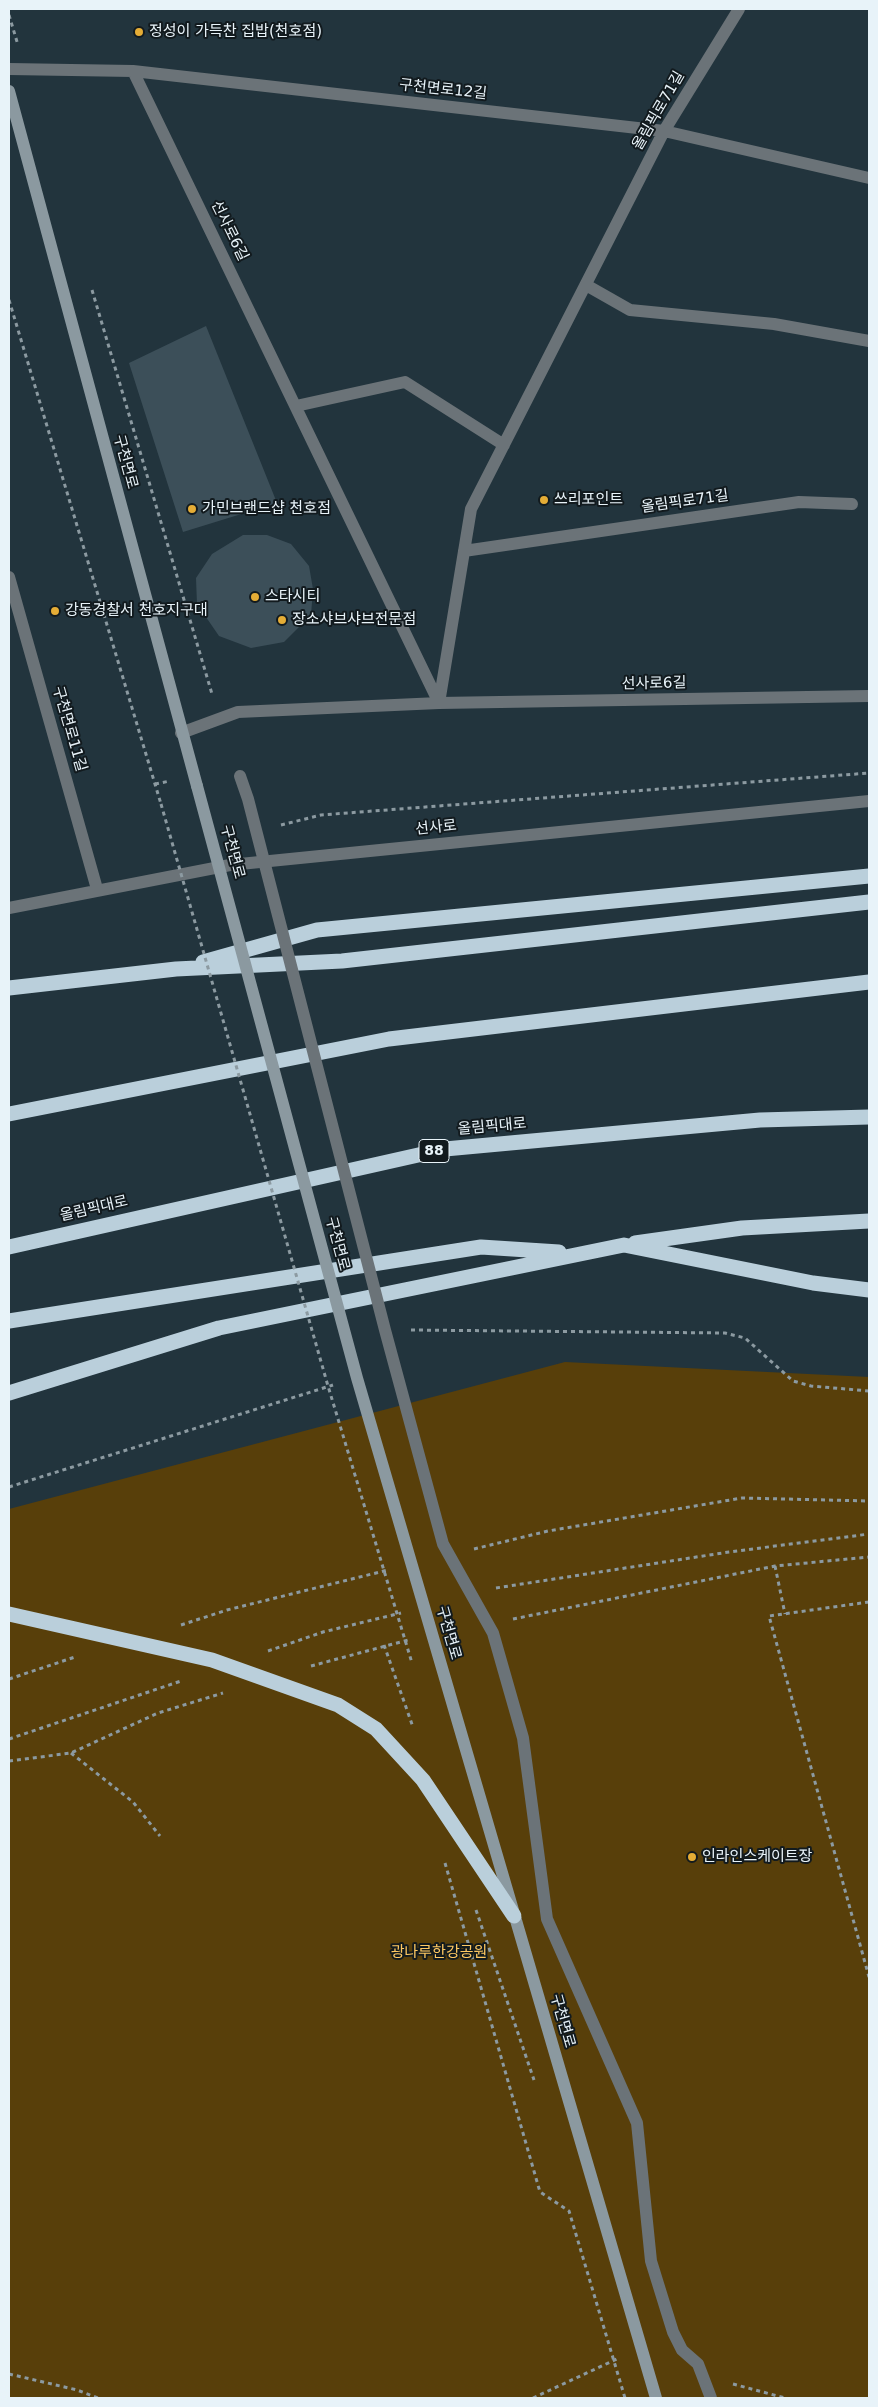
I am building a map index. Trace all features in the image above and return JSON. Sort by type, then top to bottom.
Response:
[{"type":"highway","points":[[176,969],[318,930],[869,876]]},
{"type":"highway","points":[[9,988],[176,969],[342,961],[869,902]]},
{"type":"highway","points":[[9,1114],[389,1039],[869,982]]},
{"type":"highway","name":"올림픽대로","points":[[9,1247],[445,1149],[760,1120],[869,1117]]},
{"type":"highway","points":[[9,1393],[219,1328],[579,1253],[742,1228],[869,1221]]},
{"type":"highway","points":[[624,1245],[813,1283],[869,1290]]},
{"type":"highway","points":[[9,1321],[481,1247],[579,1253]]},
{"type":"highway","points":[[9,1614],[212,1660],[338,1705],[376,1729],[423,1780],[514,1916]]},
{"type":"main road","name":"구천면로","points":[[9,91],[181,733],[357,1378],[656,2398]]},
{"type":"street","name":"올림픽로71길","points":[[439,703],[471,509],[664,131],[739,9]]},
{"type":"street","name":"구천면로12길","points":[[9,69],[133,71],[664,131],[869,178]]},
{"type":"street","name":"선사로6길","points":[[133,71],[439,703]]},
{"type":"street","points":[[586,285],[630,310],[774,324],[869,341]]},
{"type":"street","points":[[296,406],[405,382],[504,445]]},
{"type":"street","name":"올림픽로71길","points":[[464,551],[798,502],[852,504]]},
{"type":"street","name":"구천면로11길","points":[[9,577],[97,889]]},
{"type":"street","name":"선사로6길","points":[[181,733],[238,712],[439,703],[869,696]]},
{"type":"street","points":[[240,776],[248,799],[443,1544],[493,1633],[523,1738],[547,1919],[637,2123],[651,2261],[673,2332],[682,2350],[698,2364],[710,2398]]},
{"type":"street","name":"선사로","points":[[9,908],[97,889],[230,865],[869,801]]},
{"type":"path","points":[[9,14],[11,28],[26,70]]},
{"type":"path","points":[[91,289],[219,719]]},
{"type":"path","points":[[9,300],[161,804],[328,1386],[414,1670]]},
{"type":"path","points":[[273,826],[321,816],[869,773]]},
{"type":"path","points":[[168,850],[177,848]]},
{"type":"path","points":[[386,1330],[726,1333],[745,1338],[793,1381],[811,1386],[869,1391]]},
{"type":"path","points":[[9,1487],[357,1378]]},
{"type":"path","points":[[775,1566],[785,1614]]},
{"type":"path","points":[[869,1602],[769,1616],[869,1977]]},
{"type":"path","points":[[384,1645],[413,1728]]},
{"type":"path","points":[[71,1753],[132,1802],[160,1836]]},
{"type":"path","points":[[444,1861],[540,2192],[569,2211],[625,2398]]},
{"type":"path","points":[[474,1904],[535,2082]]},
{"type":"path","points":[[9,2374],[77,2390],[98,2398]]},
{"type":"green space","name":"광나루한강공원","points":[[565,1362],[869,1377],[869,2398],[9,2398],[9,1509]]},
{"type":"building","points":[[206,326],[277,503],[183,532],[129,363]]},
{"type":"building","name":"스타시티","points":[[243,535],[267,535],[291,544],[309,566],[313,589],[311,615],[284,642],[251,648],[219,636],[197,604],[196,578],[212,554]]},
{"type":"place","name":"정성이 가득찬 집밥(천호점)","points":[[139,32]]},
{"type":"place","name":"쓰리포인트","points":[[544,500]]},
{"type":"place","name":"가민브랜드샵 천호점","points":[[192,509]]},
{"type":"place","name":"스타시티","points":[[255,597]]},
{"type":"place","name":"강동경찰서 천호지구대","points":[[55,611]]},
{"type":"place","name":"장소샤브샤브전문점","points":[[282,620]]},
{"type":"place","name":"인라인스케이트장","points":[[692,1857]]}]
